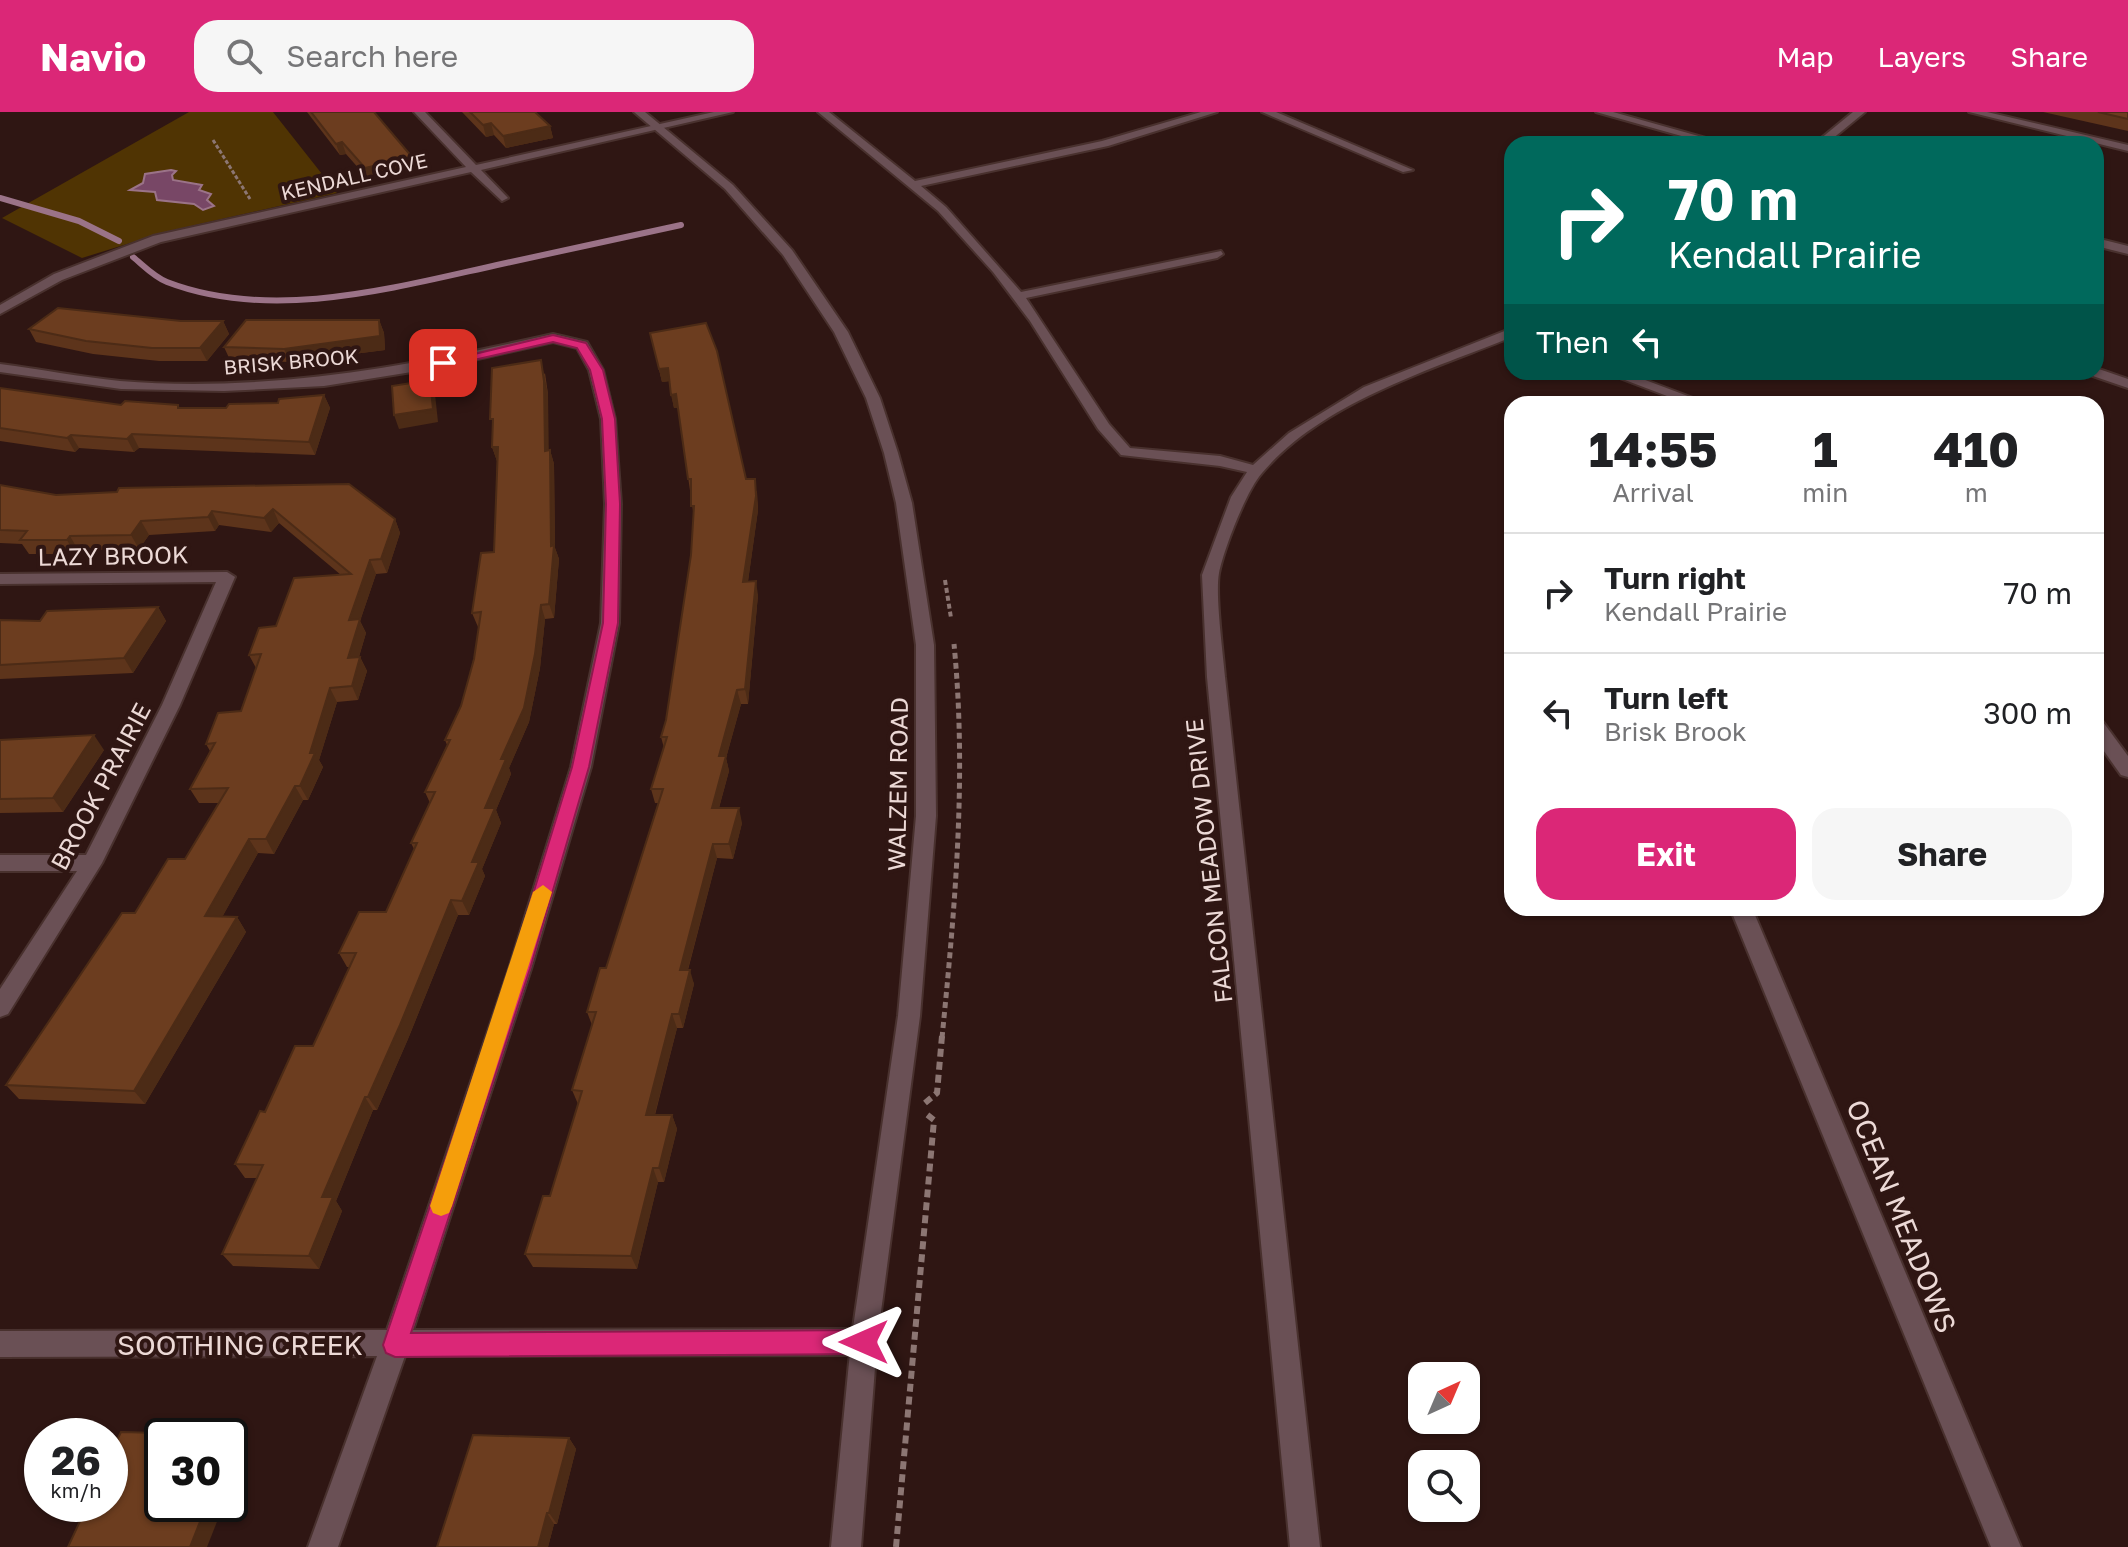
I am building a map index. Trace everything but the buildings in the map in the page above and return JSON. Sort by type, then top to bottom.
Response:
[{"type":"street","points":[[419,112],[502,198]]},
{"type":"street","name":"WALZEM ROAD","points":[[639,112],[729,187],[778,242],[841,332],[873,398],[904,503],[925,645],[926,816],[909,1016],[864,1342],[846,1547]]},
{"type":"street","name":"KENDALL COVE","points":[[0,310],[58,277],[157,239],[728,112]]},
{"type":"street","points":[[823,112],[942,209],[1018,296],[1078,382],[1103,426],[1126,452],[1220,461],[1256,470]]},
{"type":"street","points":[[912,185],[1104,144],[1212,112]]},
{"type":"street","points":[[1267,112],[1407,170]]},
{"type":"street","points":[[1601,112],[1692,136]]},
{"type":"street","points":[[1829,136],[1860,112]]},
{"type":"street","points":[[1974,112],[2077,136]]},
{"type":"street","points":[[2104,142],[2128,148]]},
{"type":"street","points":[[2104,244],[2128,250]]},
{"type":"street","points":[[1018,296],[1217,254]]},
{"type":"street","name":"FALCON MEADOW DRIVE","points":[[1305,1547],[1216,677],[1210,575],[1239,497],[1256,470],[1294,436],[1369,390],[1504,337]]},
{"type":"street","name":"BRISK BROOK","points":[[0,368],[121,385],[224,387],[339,379],[443,363],[553,338],[582,345],[596,370],[608,419],[613,504],[610,623],[581,767],[520,969],[395,1345]]},
{"type":"street","points":[[2104,375],[2128,384]]},
{"type":"street","points":[[1634,380],[1679,396]]},
{"type":"street","name":"LAZY BROOK","points":[[0,579],[227,577]]},
{"type":"street","name":"BROOK PRAIRIE","points":[[0,1008],[92,863],[171,705],[227,577]]},
{"type":"street","points":[[2104,737],[2128,770]]},
{"type":"street","points":[[0,863],[92,863]]},
{"type":"street","name":"OCEAN MEADOWS","points":[[1744,916],[2006,1547]]},
{"type":"street","name":"SOOTHING CREEK","points":[[0,1344],[864,1342]]},
{"type":"street","points":[[323,1547],[395,1345]]},
{"type":"path","points":[[213,140],[257,210]]},
{"type":"shaded area","points":[[189,112],[273,112],[337,193],[169,231],[82,258],[2,218]]},
{"type":"shaded area","points":[[176,171],[172,175],[173,180],[202,185],[199,190],[211,194],[207,200],[214,206],[203,210],[194,204],[157,200],[155,192],[130,190],[143,183],[145,174]]},
{"type":"waterway","points":[[0,198],[79,221],[119,241]]},
{"type":"waterway","points":[[133,257],[162,280],[207,294],[290,300],[332,297],[416,283],[681,225]]},
{"type":"slow traffic","points":[[441,1206],[543,892]]},
{"type":"route","points":[[443,363],[553,338],[582,345],[596,370],[608,419],[613,504],[610,623],[581,767],[520,969],[395,1345],[864,1342]]}]
